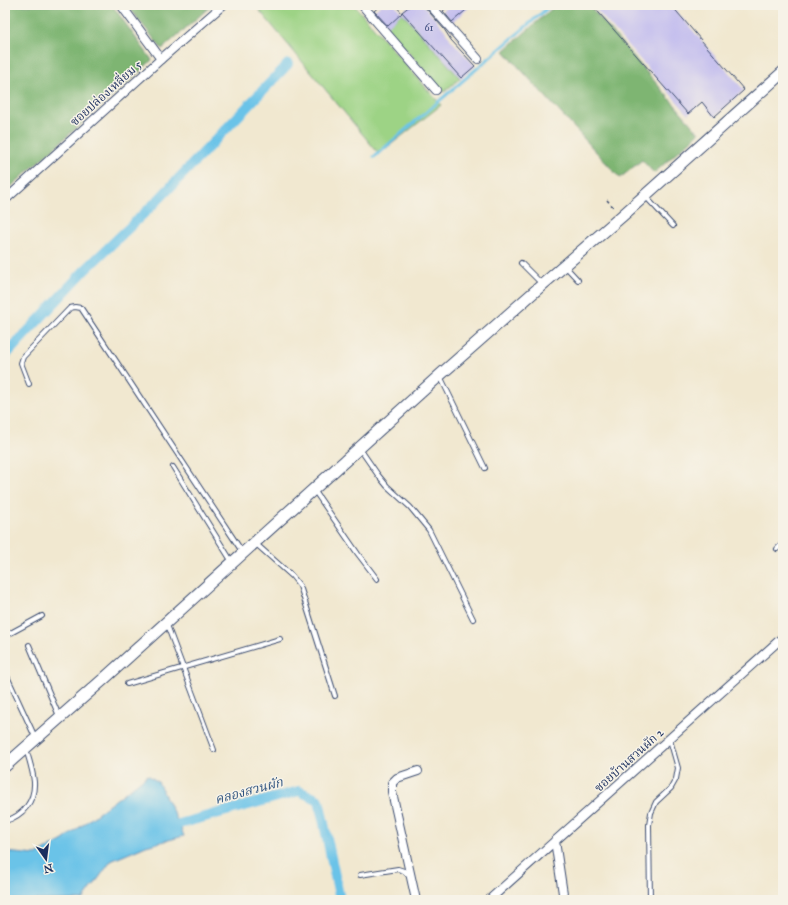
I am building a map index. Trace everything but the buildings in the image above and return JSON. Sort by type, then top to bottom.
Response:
[{"type":"street","points":[[121,5],[160,59]]},
{"type":"street","name":"ซอยปล่องเหลี่ยม 5","points":[[5,200],[160,59],[223,5]]},
{"type":"street","points":[[362,5],[436,90]]},
{"type":"street","points":[[430,5],[478,59]]},
{"type":"street","points":[[5,766],[36,737],[106,677],[440,375],[783,72]]},
{"type":"street","name":"ซอยบ้านสวนผัก 2","points":[[490,900],[783,637]]},
{"type":"street","points":[[416,900],[392,792],[392,783],[396,778],[418,771]]},
{"type":"street","points":[[555,841],[564,900]]},
{"type":"lane","points":[[644,196],[674,226]]},
{"type":"lane","points":[[521,263],[542,285]]},
{"type":"lane","points":[[565,265],[578,280]]},
{"type":"lane","points":[[29,384],[21,363],[23,357],[70,308],[81,308],[243,553]]},
{"type":"lane","points":[[440,375],[485,468]]},
{"type":"lane","points":[[359,448],[387,486],[410,507],[429,530],[473,619]]},
{"type":"lane","points":[[173,467],[232,562]]},
{"type":"lane","points":[[314,490],[377,579]]},
{"type":"lane","points":[[254,543],[292,576],[300,586],[335,696]]},
{"type":"lane","points":[[777,549],[783,543]]},
{"type":"lane","points":[[5,636],[42,616]]},
{"type":"lane","points":[[166,622],[214,750]]},
{"type":"lane","points":[[127,684],[280,639]]},
{"type":"lane","points":[[29,645],[60,717]]},
{"type":"lane","points":[[5,672],[36,737]]},
{"type":"lane","points":[[650,900],[649,826],[651,813],[656,802],[670,788],[676,779],[678,768],[670,740]]},
{"type":"lane","points":[[5,821],[20,814],[32,801],[34,782],[26,746]]},
{"type":"lane","points":[[360,875],[398,869],[404,871],[412,879]]},
{"type":"green space","points":[[5,5],[112,5],[152,60],[5,192]]},
{"type":"green space","points":[[127,5],[212,5],[162,49]]},
{"type":"green space","points":[[255,5],[354,5],[441,105],[379,154]]},
{"type":"green space","points":[[556,5],[589,5],[699,133],[654,173],[642,160],[620,178],[504,51]]},
{"type":"green space","points":[[402,13],[460,78],[444,92],[386,27]]},
{"type":"water","points":[[148,775],[158,782],[184,836],[146,846],[111,861],[83,900],[5,900],[5,852],[36,855],[63,840]]},
{"type":"waterway","points":[[374,157],[551,5]]},
{"type":"waterway","points":[[5,356],[84,271],[160,198],[288,64]]},
{"type":"waterway","name":"คลองสวนผัก","points":[[179,824],[299,791],[319,800],[340,900]]}]
